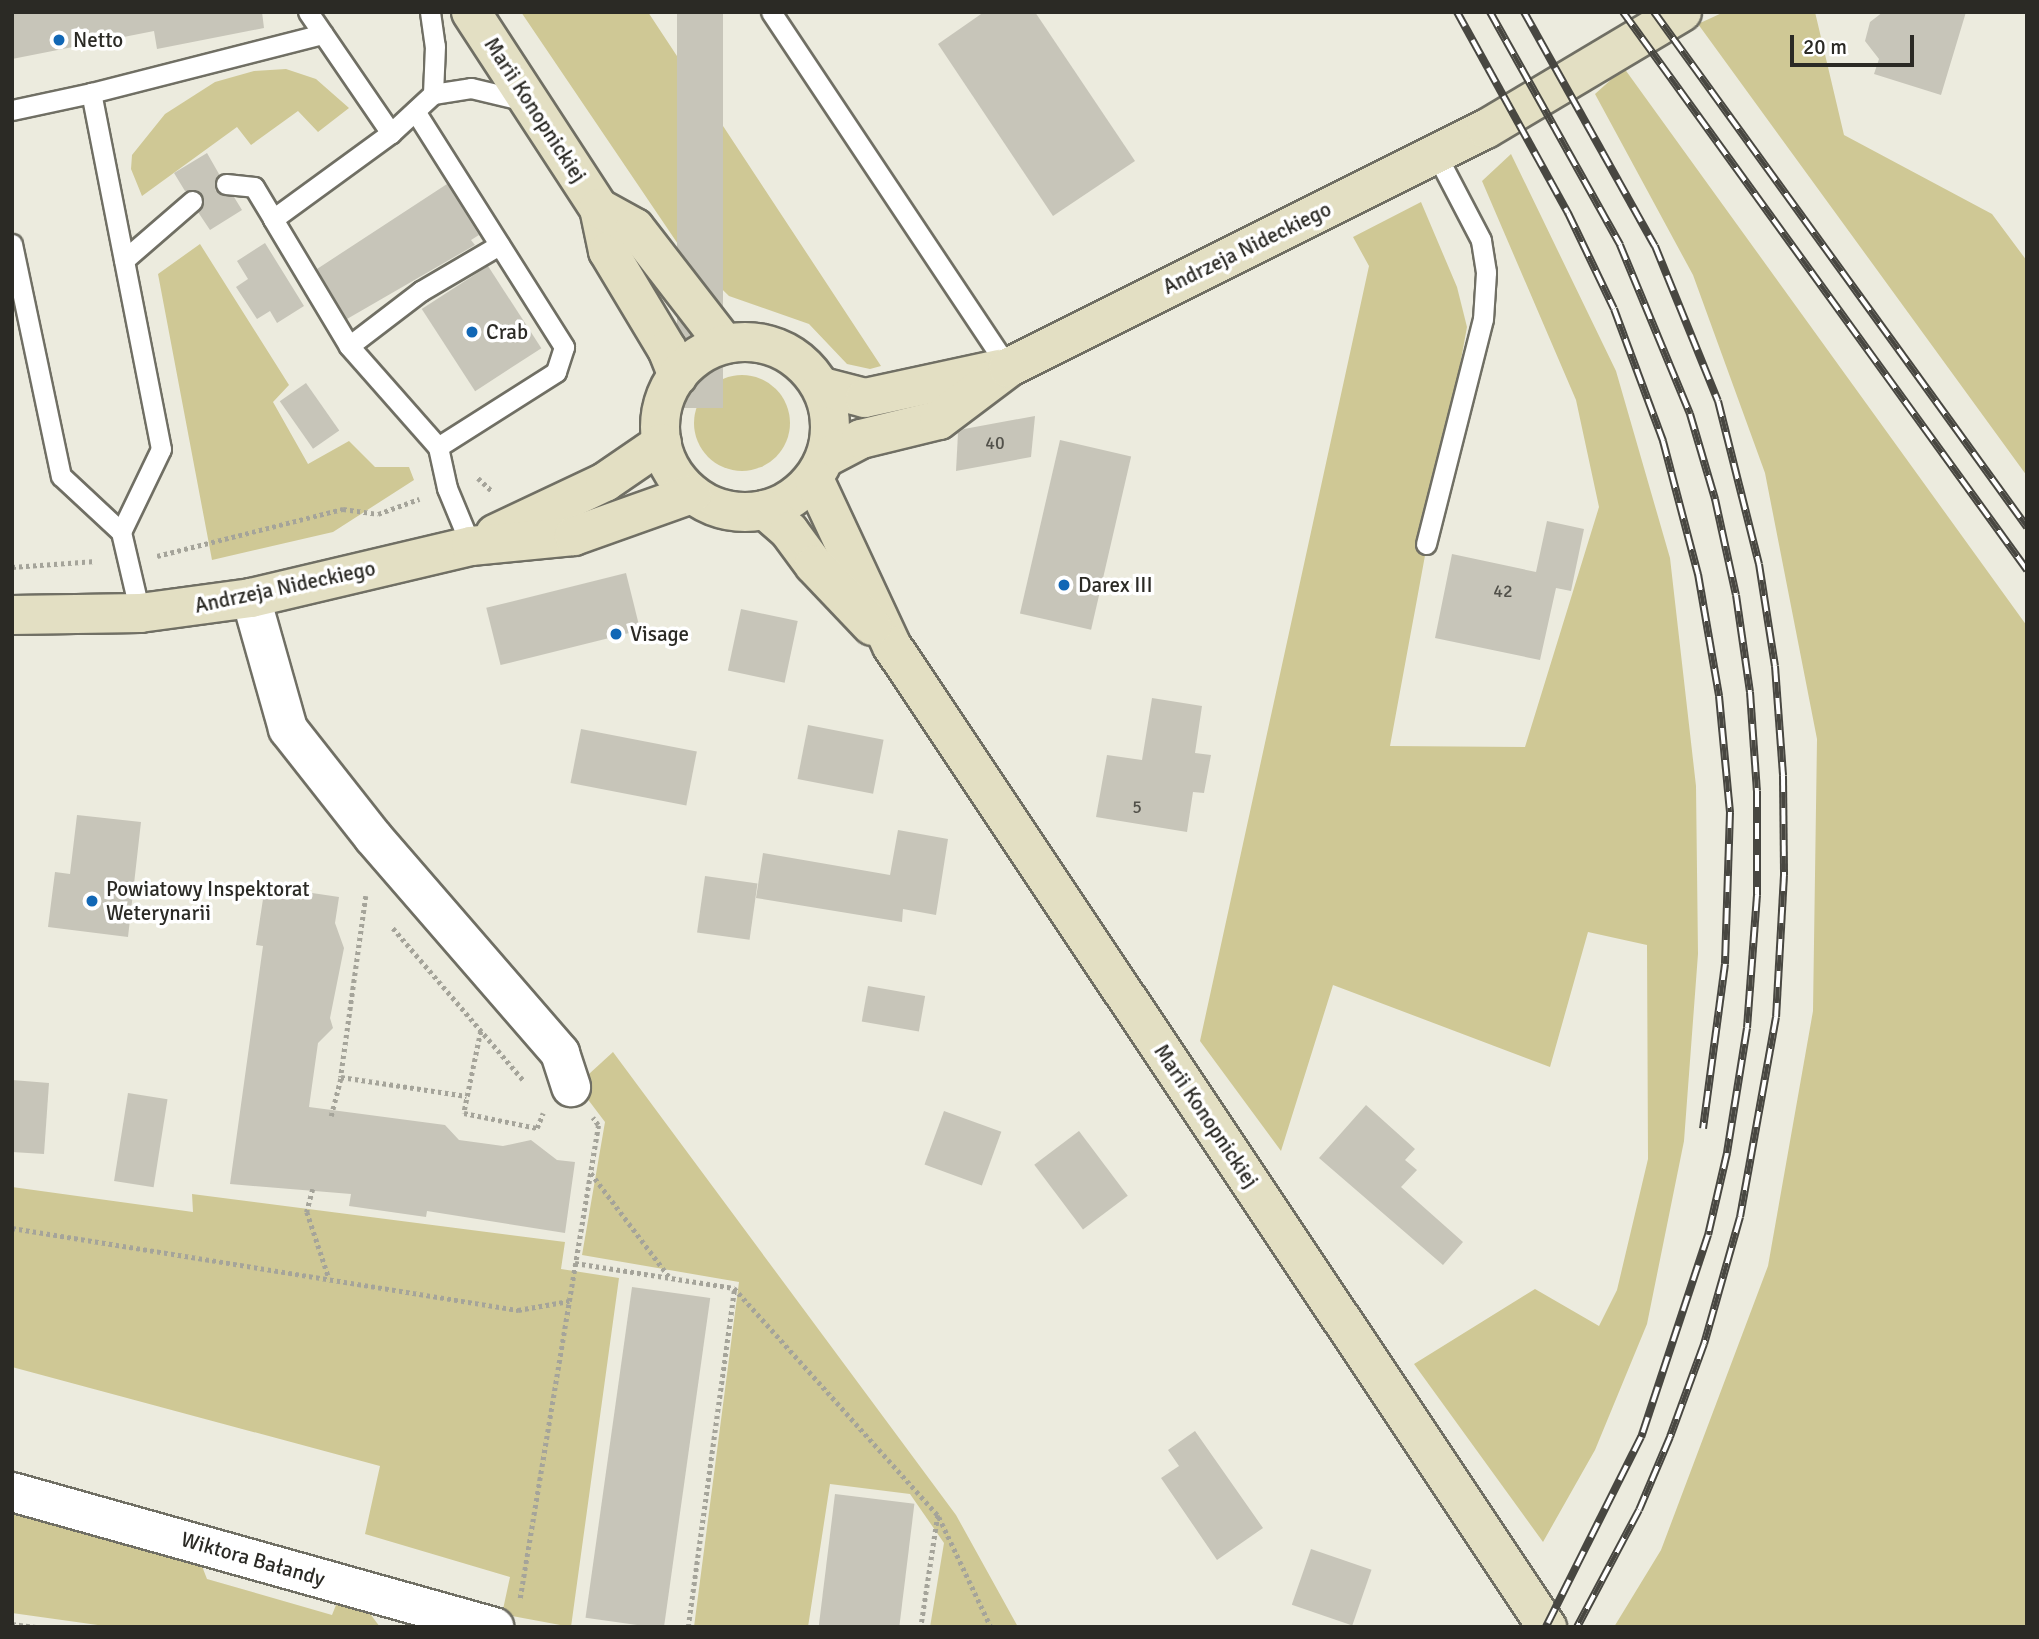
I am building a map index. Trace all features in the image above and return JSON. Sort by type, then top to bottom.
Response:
[{"type":"street","name":"Marii Konopnickiej","points":[[471,12],[599,208],[608,251],[667,349],[678,376]]},
{"type":"street","name":"Andrzeja Nideckiego","points":[[819,468],[861,439],[939,420],[1008,368],[1486,129],[1682,12]]},
{"type":"street","name":"Marii Konopnickiej","points":[[599,208],[635,228],[724,343]]},
{"type":"street","points":[[724,343],[766,344],[791,354],[822,387],[830,415],[819,468],[785,502],[765,510],[738,512],[692,494],[677,480],[662,443],[666,399],[678,376],[690,360],[724,343]]},
{"type":"street","name":"Andrzeja Nideckiego","points":[[822,387],[865,398],[1008,368]]},
{"type":"street","name":"Andrzeja Nideckiego","points":[[471,546],[605,482],[662,443]]},
{"type":"street","name":"Marii Konopnickiej","points":[[819,468],[892,646]]},
{"type":"street","name":"Andrzeja Nideckiego","points":[[12,615],[140,613],[251,598],[471,546],[573,536],[692,494]]},
{"type":"street","name":"Marii Konopnickiej","points":[[765,510],[789,531],[814,565],[892,646],[1547,1627]]},
{"type":"street","points":[[251,598],[288,729],[373,838],[560,1053],[558,1096]]},
{"type":"street","name":"Wiktora Bałandy","points":[[12,1492],[506,1615]]},
{"type":"lane","points":[[308,12],[391,133]]},
{"type":"lane","points":[[430,12],[435,46],[433,94]]},
{"type":"lane","points":[[771,12],[1008,368]]},
{"type":"lane","points":[[12,110],[91,93],[323,34]]},
{"type":"lane","points":[[273,219],[391,133],[433,94],[471,88],[503,93],[532,105]]},
{"type":"lane","points":[[91,93],[161,449],[121,533]]},
{"type":"lane","points":[[415,111],[564,347],[556,372],[438,447]]},
{"type":"lane","points":[[1426,544],[1483,319],[1486,272],[1481,240],[1436,154]]},
{"type":"lane","points":[[226,184],[254,187],[349,346],[438,447],[447,488],[471,546]]},
{"type":"lane","points":[[124,260],[192,201]]},
{"type":"lane","points":[[12,244],[61,476],[121,533],[140,613]]},
{"type":"lane","points":[[349,346],[421,291],[499,245]]},
{"type":"path","points":[[12,567],[163,556],[343,509],[377,514],[476,475],[492,492],[504,492]]},
{"type":"path","points":[[331,1116],[341,1077],[373,838]]},
{"type":"path","points":[[366,896],[375,906]]},
{"type":"path","points":[[384,917],[481,1030],[558,1096],[598,1125],[569,1301],[506,1615]]},
{"type":"path","points":[[481,1030],[464,1113],[537,1128],[558,1096]]},
{"type":"path","points":[[341,1077],[467,1096]]},
{"type":"path","points":[[591,1172],[670,1278]]},
{"type":"path","points":[[313,1189],[307,1212],[330,1279]]},
{"type":"path","points":[[12,1228],[518,1310],[569,1301]]},
{"type":"path","points":[[575,1263],[734,1288],[938,1515],[991,1627]]},
{"type":"path","points":[[688,1627],[734,1288]]},
{"type":"path","points":[[921,1627],[938,1515]]},
{"type":"path","points":[[12,1624],[36,1627]]},
{"type":"shaded area","points":[[521,12],[648,12],[881,366],[870,369],[847,364],[809,324],[729,296],[682,250]]},
{"type":"shaded area","points":[[1724,12],[1815,12],[1844,135],[1992,214],[2027,261],[2027,476],[1698,24]]},
{"type":"shaded area","points":[[1624,68],[2027,626],[2027,1627],[1614,1627],[1661,1550],[1768,1266],[1813,1011],[1817,739],[1765,473],[1693,275],[1595,94]]},
{"type":"shaded area","points":[[286,69],[316,79],[349,108],[318,132],[298,111],[251,145],[237,127],[142,196],[131,169],[132,155],[165,114],[215,82],[254,71]]},
{"type":"shaded area","points":[[1511,154],[1616,371],[1670,558],[1696,786],[1698,954],[1684,1141],[1647,1324],[1595,1450],[1543,1542],[1414,1364],[1535,1289],[1599,1326],[1617,1290],[1648,1159],[1647,945],[1588,932],[1550,1067],[1333,985],[1281,1151],[1200,1041],[1369,266],[1353,237],[1421,202],[1457,287],[1467,327],[1390,746],[1525,747],[1599,507],[1576,400],[1482,181]]},
{"type":"shaded area","points":[[200,244],[289,385],[273,402],[308,464],[349,441],[375,467],[409,467],[414,480],[333,532],[212,560],[158,274]]},
{"type":"shaded area","points":[[742,375],[760,378],[776,389],[787,405],[790,423],[787,441],[776,457],[760,468],[742,471],[724,468],[708,457],[697,441],[694,423],[697,405],[708,389],[724,378]]},
{"type":"shaded area","points":[[613,1052],[956,1515],[1018,1627],[930,1627],[944,1543],[910,1494],[830,1484],[808,1627],[694,1627],[739,1282],[582,1255],[605,1122],[577,1085]]},
{"type":"shaded area","points":[[12,1187],[193,1212],[192,1194],[565,1242],[561,1269],[619,1278],[571,1627],[502,1614],[510,1577],[365,1534],[380,1466],[12,1367]]},
{"type":"shaded area","points":[[12,1506],[200,1561],[207,1579],[332,1615],[338,1600],[368,1611],[380,1627],[112,1627],[12,1613]]},
{"type":"building","name":"Netto","points":[[12,12],[262,12],[264,28],[157,49],[154,31],[12,59]]},
{"type":"building","points":[[677,12],[723,12],[723,408],[677,408]]},
{"type":"building","points":[[984,12],[1035,12],[1135,161],[1053,216],[938,44]]},
{"type":"building","points":[[1883,12],[1966,12],[1941,95],[1874,74],[1879,59],[1865,41],[1870,22]]},
{"type":"building","points":[[207,153],[219,174],[215,190],[234,197],[242,210],[210,230],[198,212],[204,204],[202,194],[185,191],[174,173]]},
{"type":"building","points":[[447,184],[479,235],[471,240],[475,245],[347,319],[317,269]]},
{"type":"building","points":[[265,243],[304,306],[277,323],[270,311],[257,319],[236,287],[248,279],[237,261]]},
{"type":"building","points":[[488,266],[541,348],[475,391],[422,309]]},
{"type":"building","points":[[306,383],[339,431],[313,449],[280,401]]},
{"type":"building","points":[[1035,416],[1031,457],[956,471],[958,433],[964,429]]},
{"type":"building","points":[[1060,440],[1131,456],[1091,630],[1020,613]]},
{"type":"building","points":[[1547,521],[1584,529],[1571,591],[1556,588],[1540,660],[1435,638],[1452,554],[1536,572]]},
{"type":"building","points":[[626,573],[640,630],[501,665],[486,608]]},
{"type":"building","points":[[741,609],[798,621],[785,683],[728,671]]},
{"type":"building","points":[[1152,698],[1202,706],[1195,753],[1211,755],[1204,793],[1193,792],[1187,832],[1096,817],[1107,755],[1142,760]]},
{"type":"building","points":[[808,725],[884,740],[873,794],[798,779]]},
{"type":"building","points":[[581,729],[697,752],[686,806],[571,783]]},
{"type":"building","name":"Powiatowy Inspektorat Weterynarii","points":[[77,815],[141,822],[128,937],[48,927],[55,872],[70,874]]},
{"type":"building","points":[[898,830],[948,839],[936,915],[903,909],[902,922],[756,898],[763,853],[890,875]]},
{"type":"building","points":[[705,876],[757,883],[750,940],[697,932]]},
{"type":"building","points":[[265,886],[339,897],[335,923],[344,948],[330,1018],[333,1028],[318,1043],[309,1107],[445,1125],[459,1140],[503,1146],[531,1140],[557,1160],[575,1162],[565,1233],[427,1211],[426,1217],[349,1206],[351,1194],[230,1184],[263,946],[256,945]]},
{"type":"building","points":[[868,986],[925,996],[919,1032],[862,1021]]},
{"type":"building","points":[[12,1080],[49,1083],[44,1154],[12,1152]]},
{"type":"building","points":[[128,1093],[168,1099],[154,1187],[114,1181]]},
{"type":"building","points":[[1366,1105],[1415,1149],[1405,1160],[1417,1170],[1401,1187],[1463,1242],[1443,1265],[1319,1158]]},
{"type":"building","points":[[944,1111],[1001,1132],[982,1185],[925,1165]]},
{"type":"building","points":[[1079,1131],[1128,1196],[1083,1229],[1034,1165]]},
{"type":"building","points":[[632,1287],[710,1298],[664,1627],[586,1618]]},
{"type":"building","points":[[1195,1431],[1263,1528],[1217,1560],[1161,1478],[1179,1466],[1168,1450]]},
{"type":"building","points":[[835,1494],[914,1504],[899,1627],[819,1627]]},
{"type":"building","points":[[1311,1549],[1372,1570],[1352,1626],[1292,1605]]},
{"type":"railway","points":[[1457,12],[1568,213],[1614,309],[1663,441],[1698,574],[1719,696],[1730,812],[1725,964],[1703,1129]]},
{"type":"railway","points":[[1490,12],[1620,245],[1690,414],[1715,499],[1736,595],[1750,692],[1757,791],[1757,895],[1747,1028],[1727,1153],[1708,1235],[1641,1437],[1546,1627]]},
{"type":"railway","points":[[1524,12],[1655,246],[1718,401],[1759,564],[1775,666],[1783,776],[1784,875],[1776,1017],[1740,1217],[1704,1344],[1670,1437],[1639,1510],[1577,1627]]},
{"type":"railway","points":[[1623,12],[2027,570]]},
{"type":"railway","points":[[1654,12],[2027,527]]},
{"type":"place","name":"Netto","points":[[59,40]]},
{"type":"place","name":"Crab","points":[[472,332]]},
{"type":"place","name":"Darex III","points":[[1064,585]]},
{"type":"place","name":"Visage","points":[[616,634]]},
{"type":"place","name":"Powiatowy Inspektorat Weterynarii","points":[[92,901]]}]
